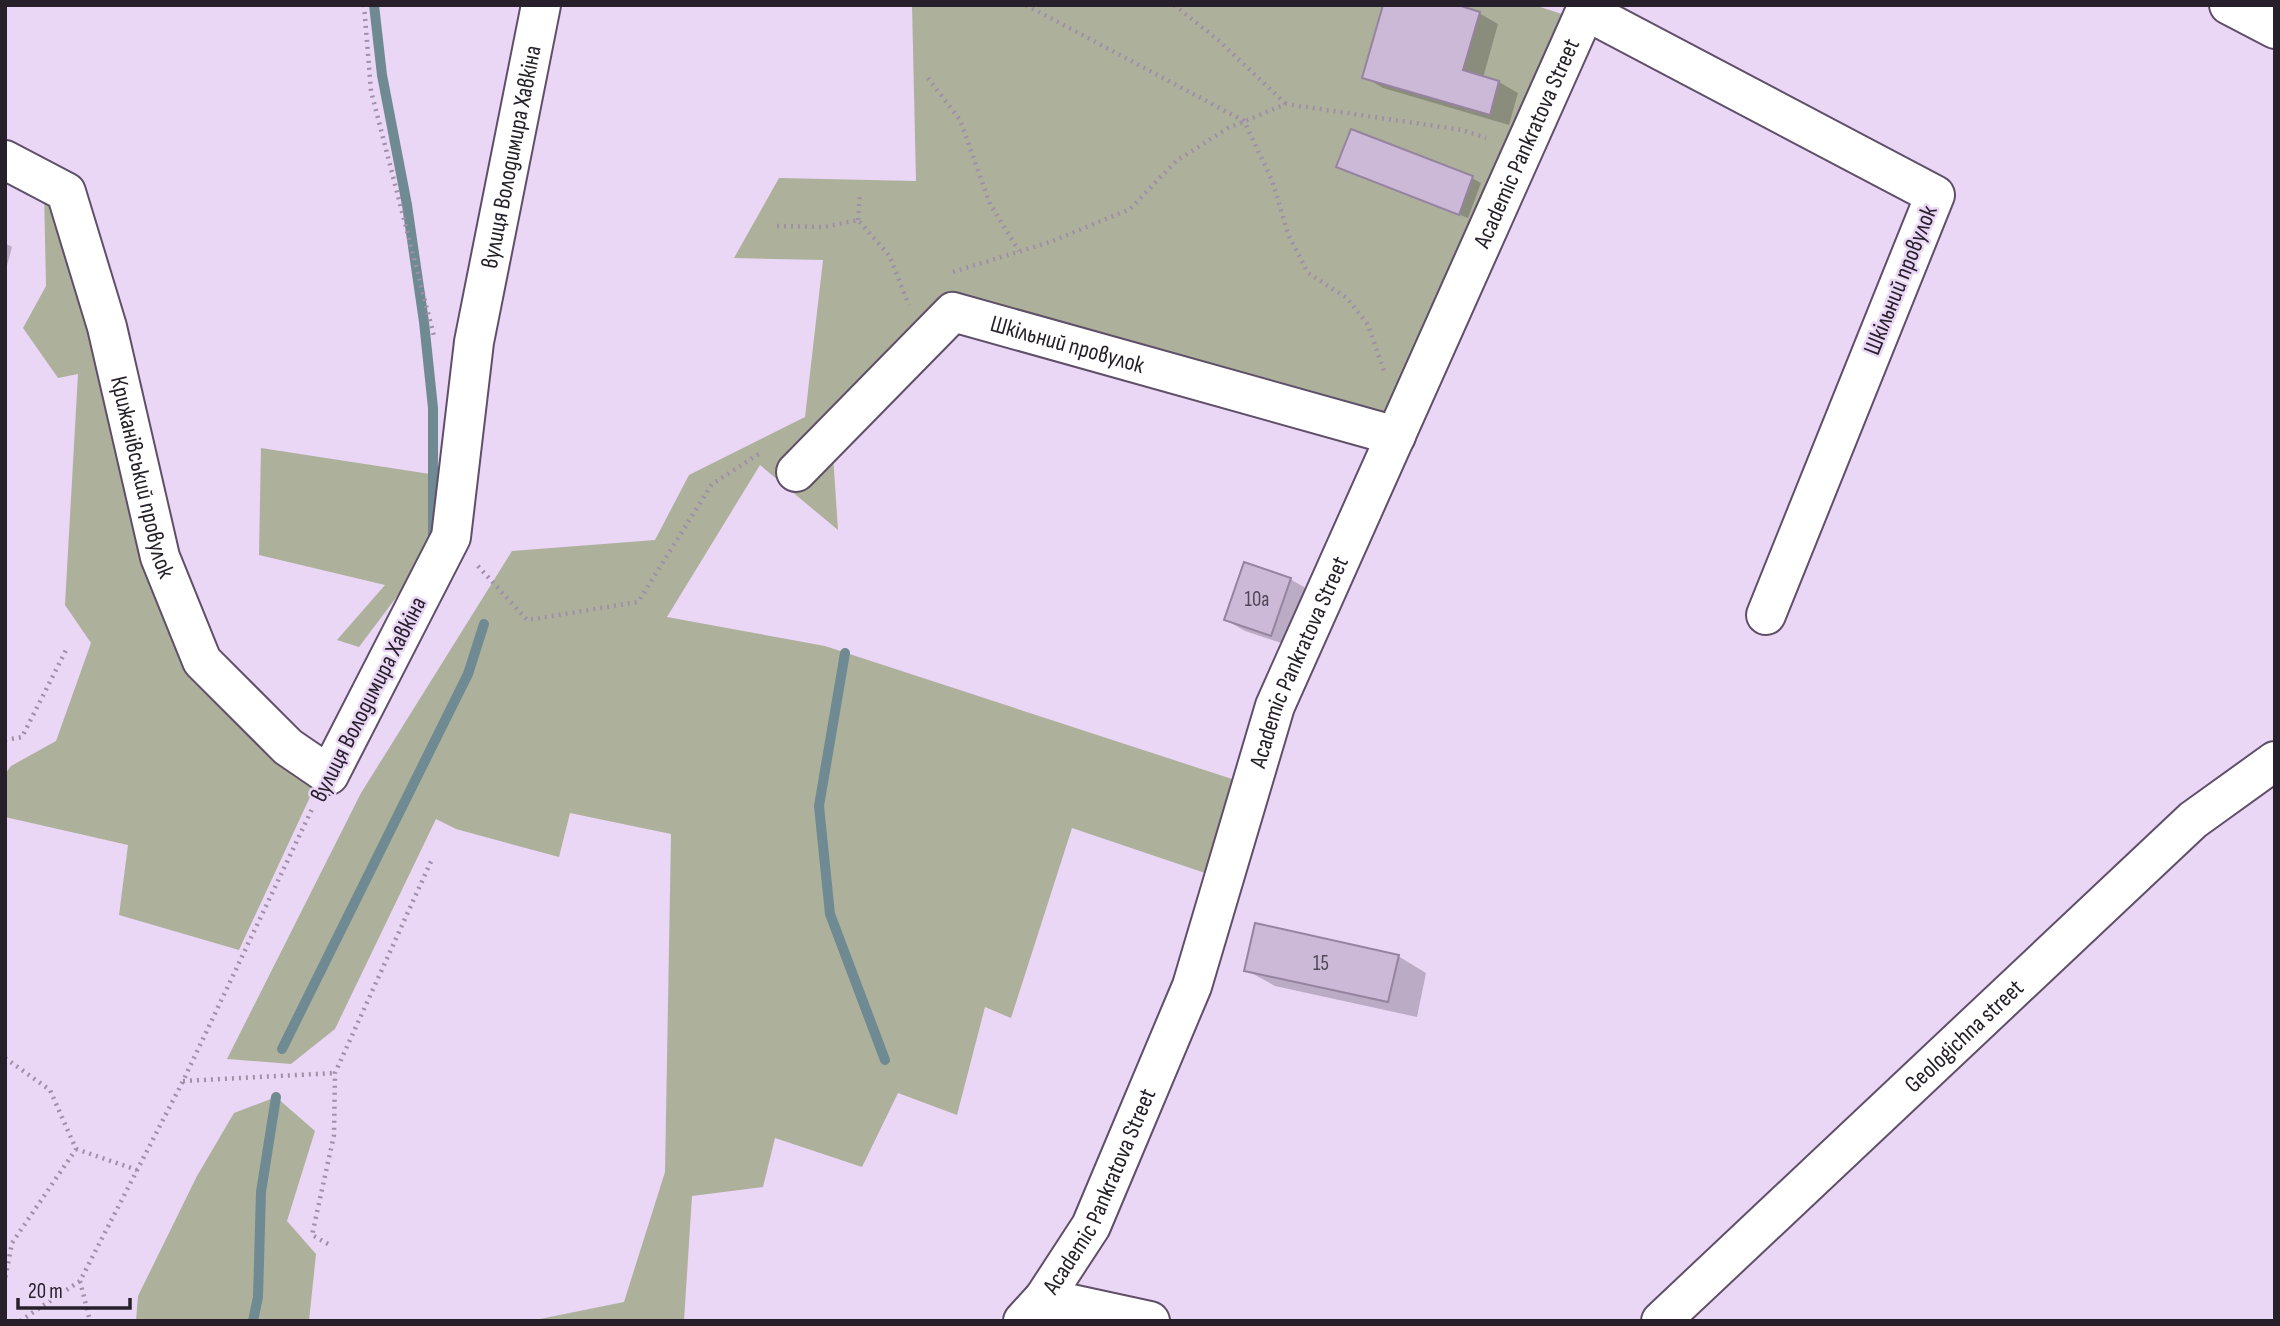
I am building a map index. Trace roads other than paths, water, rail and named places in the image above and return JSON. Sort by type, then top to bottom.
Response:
[{"type":"street","name":"вулиця Володимира Хавкіна","points":[[328,775],[451,537],[474,342],[541,5]]},
{"type":"street","points":[[2229,5],[2275,29]]},
{"type":"street","name":"Academic Pankratova Street","points":[[1034,1309],[1091,1226],[1192,986],[1275,706],[1587,8]]},
{"type":"street","name":"Шкільний провулок","points":[[1587,8],[1935,195],[1766,615]]},
{"type":"street","name":"Крижанівський провулок","points":[[5,160],[66,192],[107,327],[160,557],[202,661],[288,747],[328,775]]},
{"type":"street","name":"Шкільний провулок","points":[[796,471],[953,313],[1396,436]]},
{"type":"street","name":"Geologichna street","points":[[1661,1321],[2193,820],[2275,761]]},
{"type":"street","points":[[1034,1309],[1150,1321]]},
{"type":"waterway","points":[[374,5],[382,75],[407,205],[424,322],[433,408],[433,544]]},
{"type":"waterway","points":[[282,1049],[468,674],[484,624]]},
{"type":"waterway","points":[[845,653],[819,806],[830,914],[885,1060]]},
{"type":"waterway","points":[[253,1321],[258,1297],[261,1192],[276,1097]]}]
